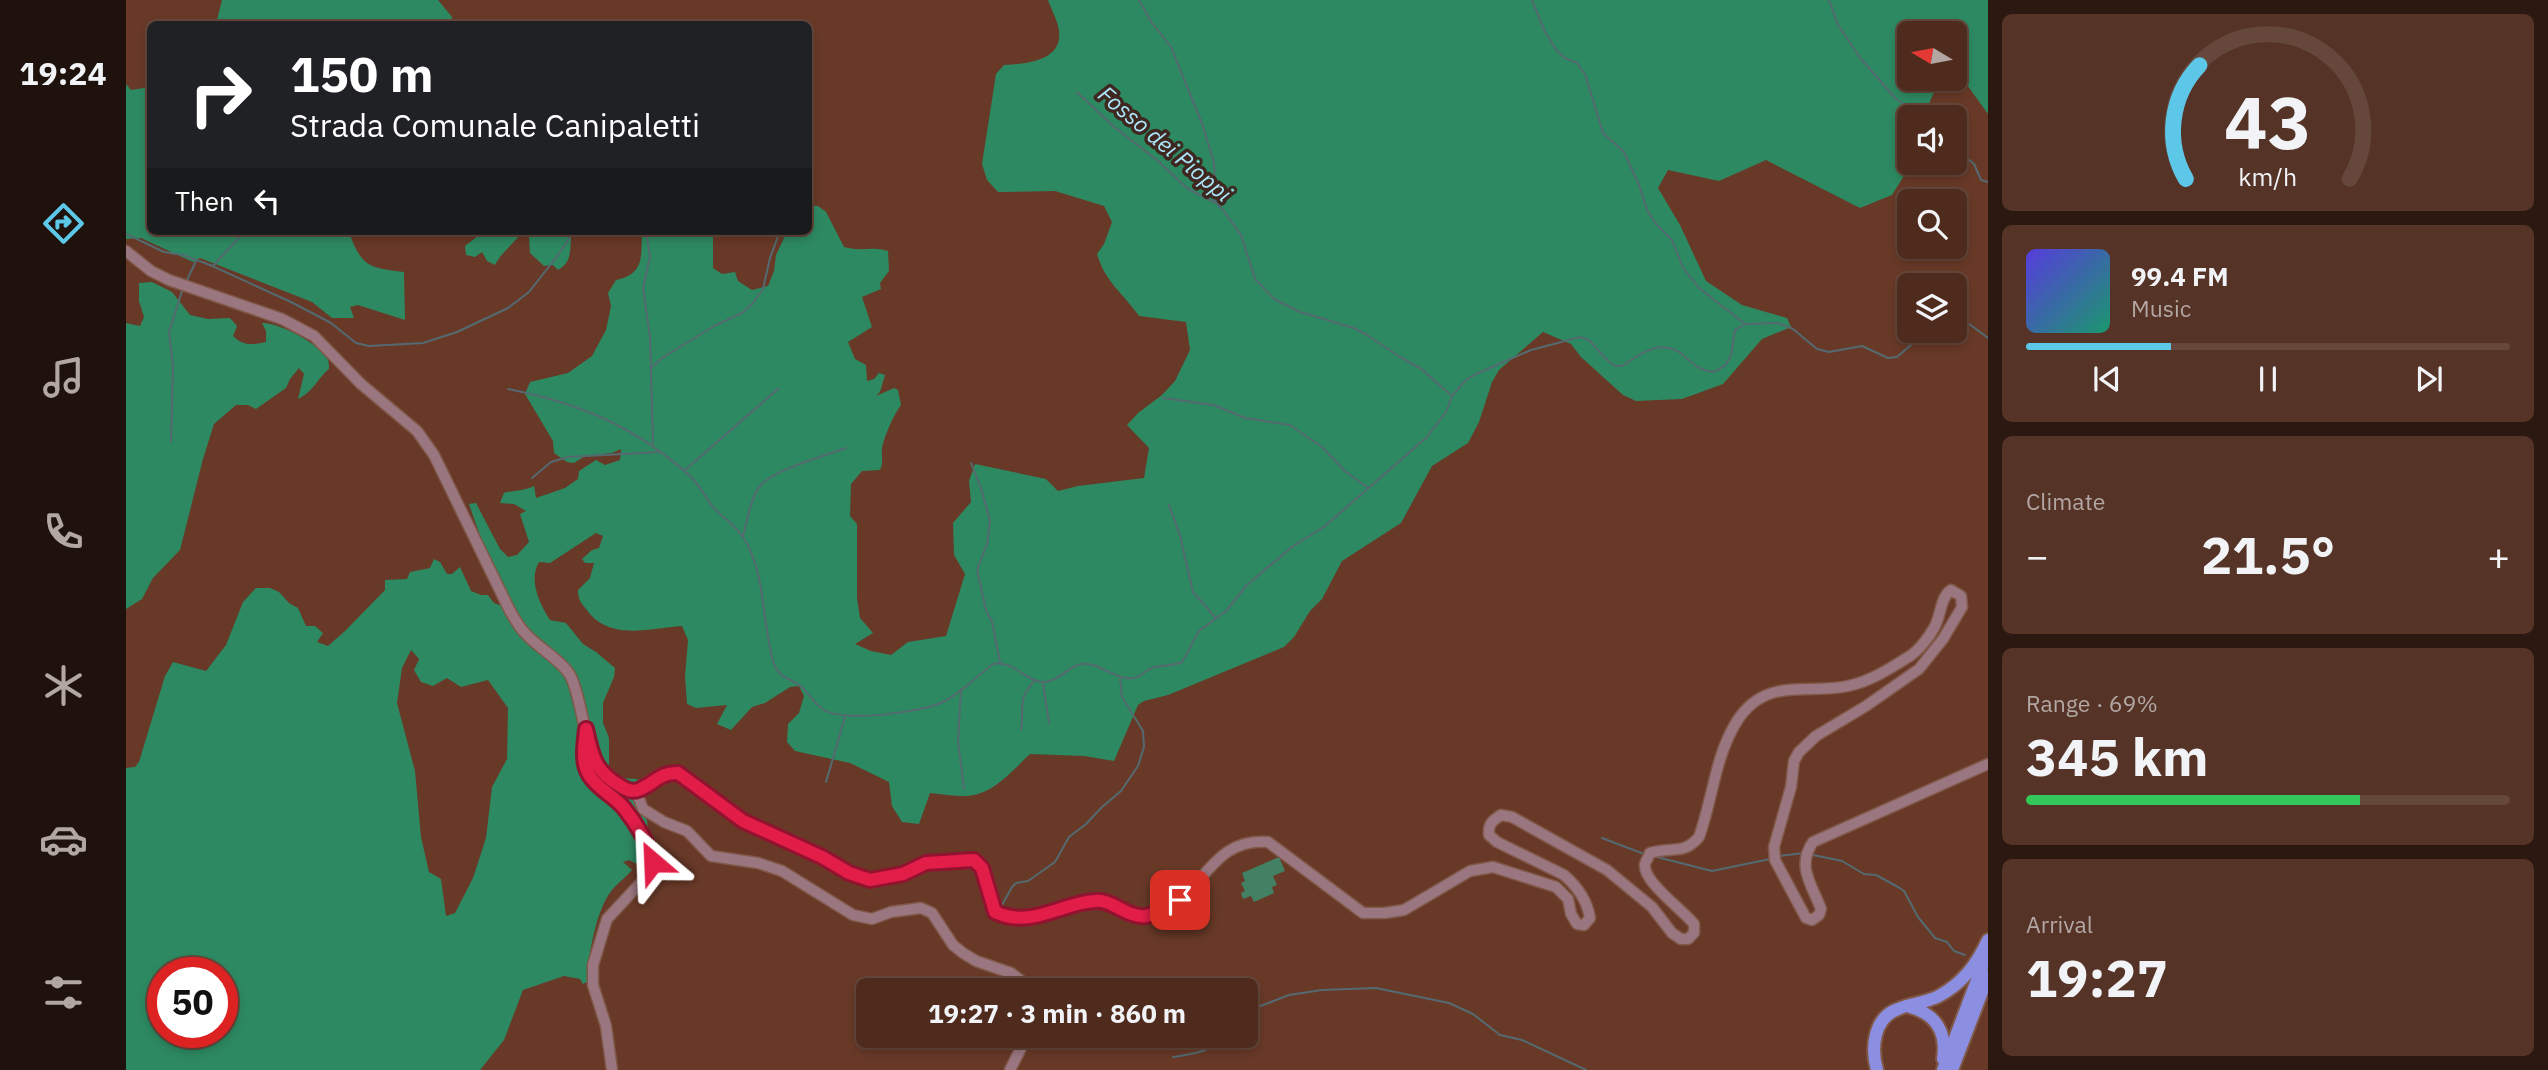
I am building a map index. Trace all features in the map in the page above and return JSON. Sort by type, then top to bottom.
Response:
[{"type":"highway","points":[[1877,1070],[1874,1049],[1878,1029],[1892,1012],[1932,1000],[1964,978],[1988,940]]},
{"type":"highway","points":[[1952,1070],[1984,978],[1988,951]]},
{"type":"highway","points":[[1941,1070],[1984,978]]},
{"type":"highway","points":[[1907,1006],[1928,1014],[1940,1028],[1944,1048],[1941,1070]]},
{"type":"street","points":[[126,251],[151,271],[169,280],[282,318],[314,336],[361,384],[417,431],[434,455],[510,611],[524,633],[569,673],[579,698],[592,755],[599,770],[618,785],[636,791]]},
{"type":"street","points":[[636,791],[662,775],[678,773],[743,821],[822,857],[849,873],[870,880],[903,874],[926,863],[974,860],[982,868],[995,912],[1003,915],[1043,916],[1082,902],[1100,900],[1133,917],[1149,916],[1164,911],[1180,900],[1217,858],[1237,846],[1257,841],[1268,842],[1363,913],[1404,910],[1470,871],[1493,867],[1556,887],[1568,899],[1571,914],[1577,924],[1584,925],[1590,918],[1588,907],[1583,895],[1572,882],[1564,875],[1497,842],[1489,835],[1492,820],[1501,815],[1512,817],[1606,870],[1652,907],[1672,933],[1681,939],[1688,939],[1694,933],[1694,925],[1653,884],[1646,872],[1649,856],[1682,850],[1692,845],[1699,837],[1718,762],[1736,722],[1749,705],[1764,695],[1788,689],[1831,689],[1881,674],[1914,653],[1935,627],[1949,591],[1955,591],[1961,596],[1962,607],[1943,639],[1919,669],[1866,706],[1816,736],[1799,752],[1794,761],[1791,786],[1774,847],[1775,857],[1801,912],[1812,920],[1819,915],[1821,909],[1805,873],[1806,853],[1813,842],[1988,764]]},
{"type":"street","points":[[586,729],[586,769],[624,808],[651,852],[653,862],[648,874],[607,919],[593,965],[593,985],[606,1026],[612,1070]]},
{"type":"street","points":[[636,791],[643,809],[664,822],[681,826],[711,856],[758,863],[782,871],[853,915],[872,919],[891,912],[921,908],[932,913],[953,945],[963,953],[1018,978]]},
{"type":"street","points":[[1010,1070],[1021,1048]]},
{"type":"green space","points":[[222,0],[438,0],[452,17],[451,21],[217,21]]},
{"type":"green space","points":[[1048,0],[1988,0],[1988,114],[1967,85],[1967,21],[1897,21],[1897,91],[1935,91],[1929,105],[1897,105],[1897,175],[1904,175],[1892,195],[1860,208],[1766,160],[1719,181],[1668,170],[1658,188],[1680,225],[1706,281],[1742,305],[1787,318],[1791,327],[1762,339],[1723,384],[1682,399],[1636,401],[1623,395],[1581,357],[1571,344],[1543,332],[1499,370],[1468,443],[1432,466],[1401,523],[1342,561],[1322,599],[1284,647],[1138,705],[1114,761],[1084,756],[1030,754],[1001,781],[984,792],[965,796],[930,793],[919,824],[902,822],[892,806],[889,782],[850,763],[795,751],[787,742],[788,724],[799,713],[804,696],[799,686],[790,687],[765,703],[752,707],[731,730],[717,724],[727,705],[696,708],[687,704],[685,676],[688,640],[682,626],[630,631],[618,629],[606,626],[596,619],[580,601],[578,590],[590,578],[594,563],[585,563],[582,559],[592,550],[599,548],[603,536],[596,533],[550,563],[539,562],[535,584],[539,600],[550,620],[566,623],[583,644],[615,668],[603,703],[603,723],[609,738],[609,769],[621,778],[637,779],[640,785],[628,787],[612,778],[601,768],[594,755],[572,671],[526,631],[507,599],[509,596],[484,547],[469,504],[476,503],[500,549],[508,557],[517,555],[529,542],[520,514],[526,511],[514,504],[500,503],[504,493],[534,486],[536,498],[565,488],[578,479],[579,471],[596,460],[605,465],[620,460],[621,449],[612,453],[585,456],[574,463],[567,462],[554,453],[553,441],[525,394],[530,382],[568,373],[592,356],[606,330],[611,306],[608,293],[616,280],[637,268],[642,235],[713,235],[713,268],[722,274],[735,272],[738,281],[752,290],[768,286],[776,255],[784,238],[781,235],[812,235],[812,206],[818,206],[826,212],[844,247],[888,251],[889,271],[880,283],[881,289],[862,297],[872,327],[848,342],[855,359],[866,365],[867,381],[874,379],[879,373],[885,375],[880,392],[876,396],[894,388],[898,390],[901,405],[885,437],[880,470],[862,471],[851,484],[850,516],[857,524],[857,598],[860,618],[873,633],[855,644],[891,655],[908,642],[946,636],[965,574],[954,555],[953,523],[971,502],[969,481],[975,464],[1046,479],[1058,491],[1144,478],[1149,448],[1127,425],[1175,381],[1190,350],[1186,322],[1139,316],[1110,280],[1097,254],[1112,222],[1104,206],[1055,191],[998,192],[987,180],[982,164],[996,74],[1004,65],[1043,58],[1057,46],[1058,26]]},
{"type":"green space","points":[[126,84],[131,90],[147,87],[147,235],[350,235],[364,260],[376,267],[404,272],[405,320],[358,305],[350,307],[354,318],[332,318],[312,302],[200,258],[193,262],[141,238],[126,239]]},
{"type":"green space","points":[[520,235],[495,265],[487,261],[482,252],[475,257],[466,255],[465,246],[478,236]]},
{"type":"green space","points":[[520,235],[572,235],[567,262],[558,270],[553,265],[544,266],[530,253],[529,237]]},
{"type":"green space","points":[[152,282],[172,292],[190,315],[208,319],[230,318],[237,326],[233,336],[244,343],[266,342],[266,331],[262,323],[297,334],[322,352],[328,359],[329,369],[298,399],[304,374],[299,368],[286,388],[256,409],[248,405],[236,405],[214,424],[180,550],[153,578],[142,599],[126,609],[126,323],[140,326],[144,317],[139,301],[139,283]]},
{"type":"green space","points":[[434,559],[440,562],[447,574],[452,574],[460,567],[471,591],[488,595],[499,605],[502,603],[521,636],[566,676],[582,729],[582,770],[621,811],[648,853],[641,866],[629,860],[623,862],[632,870],[612,890],[601,909],[591,947],[587,982],[583,984],[580,979],[564,976],[523,990],[504,1040],[480,1070],[126,1070],[126,768],[135,767],[139,762],[165,676],[173,662],[206,671],[226,645],[243,602],[256,588],[270,588],[279,592],[298,608],[306,626],[315,626],[323,633],[317,642],[328,646],[385,590],[385,580],[407,579],[410,572],[430,568]],"holes":[[[411,650],[419,659],[414,670],[421,682],[433,686],[447,678],[461,687],[488,680],[508,708],[507,759],[492,787],[486,838],[473,878],[455,913],[446,916],[441,879],[429,872],[421,837],[415,771],[397,703],[402,668]]]},
{"type":"green space","points":[[589,756],[596,773],[636,794],[654,843],[652,848],[595,778],[589,768]]},
{"type":"green space","points":[[1279,857],[1285,871],[1273,876],[1277,885],[1272,887],[1274,893],[1254,902],[1251,896],[1243,899],[1241,893],[1245,891],[1241,883],[1245,881],[1242,873]]},
{"type":"waterway","points":[[1139,0],[1152,23],[1171,47],[1203,126],[1214,163],[1216,202]]},
{"type":"waterway","points":[[1532,0],[1545,32],[1557,51],[1577,63],[1585,74],[1603,133],[1624,152],[1647,210],[1672,240],[1683,268],[1699,288],[1744,323]]},
{"type":"waterway","points":[[1829,0],[1838,25],[1861,59],[1896,99],[1905,105]]},
{"type":"waterway","name":"Fosso dei Pioppi","points":[[1077,92],[1188,189],[1216,203],[1223,210],[1241,235],[1255,279],[1274,299],[1300,312],[1354,328],[1367,335],[1420,368],[1451,395]]},
{"type":"waterway","points":[[1967,158],[1974,164],[1981,180],[1988,182]]},
{"type":"waterway","points":[[126,234],[164,252],[183,255],[210,265],[291,302],[331,323],[356,343],[369,346],[423,343],[457,332],[508,308],[529,292],[571,235]]},
{"type":"waterway","points":[[213,266],[241,235]]},
{"type":"waterway","points":[[647,235],[650,257],[643,288],[650,337],[653,444]]},
{"type":"waterway","points":[[652,367],[714,326],[742,313],[753,303],[763,289],[779,235]]},
{"type":"waterway","points":[[187,280],[196,261]]},
{"type":"waterway","points":[[171,442],[173,367],[169,332],[182,291]]},
{"type":"waterway","points":[[1967,322],[1988,338]]},
{"type":"waterway","points":[[508,389],[559,402],[606,420],[650,444],[691,477],[713,507],[740,533],[751,551],[760,583],[776,669],[802,687],[824,710],[834,714],[865,716],[918,710],[943,702],[993,664],[1007,665],[1029,678],[1047,682],[1081,664],[1093,665],[1131,679],[1155,667],[1182,662],[1199,631],[1226,611],[1247,585],[1292,547],[1325,526],[1427,437],[1446,412],[1452,396],[1466,380],[1531,350],[1580,337],[1589,340],[1615,366],[1622,366],[1651,349],[1667,347],[1700,368],[1713,372],[1729,360],[1735,330],[1745,324],[1778,323],[1793,329],[1817,349],[1829,352],[1862,346],[1888,358],[1897,357],[1913,343]]},
{"type":"waterway","points":[[685,470],[779,388]]},
{"type":"waterway","points":[[1163,398],[1214,405],[1245,418],[1290,425],[1322,447],[1346,472],[1367,487]]},
{"type":"waterway","points":[[743,536],[754,496],[767,479],[846,448]]},
{"type":"waterway","points":[[532,478],[551,462],[568,457],[660,452]]},
{"type":"waterway","points":[[971,463],[990,521],[987,544],[977,570],[1000,662]]},
{"type":"waterway","points":[[1169,505],[1180,536],[1193,592],[1215,617]]},
{"type":"waterway","points":[[1002,905],[1016,883],[1028,881],[1055,862],[1069,837],[1121,791],[1138,766],[1144,747],[1143,731],[1122,697],[1120,678]]},
{"type":"waterway","points":[[1021,730],[1023,700],[1034,681]]},
{"type":"waterway","points":[[1043,683],[1049,723]]},
{"type":"waterway","points":[[961,689],[958,741],[964,789]]},
{"type":"waterway","points":[[826,782],[845,717]]},
{"type":"waterway","points":[[1602,838],[1644,854]]},
{"type":"waterway","points":[[1779,856],[1804,853]]},
{"type":"waterway","points":[[1813,855],[1842,861],[1864,874],[1876,875],[1898,887],[1904,891],[1918,917],[1935,938],[1947,942],[1954,951],[1965,955]]},
{"type":"waterway","points":[[1653,856],[1712,871],[1770,859]]},
{"type":"waterway","points":[[1258,1007],[1289,995],[1322,990],[1376,988],[1449,1003],[1473,1014],[1500,1035],[1522,1040],[1586,1070]]},
{"type":"waterway","points":[[1173,1057],[1209,1048]]},
{"type":"route","points":[[653,862],[651,852],[624,808],[586,769],[586,729],[592,755],[599,770],[610,780],[636,791],[656,777],[678,773],[743,821],[822,857],[849,873],[870,880],[903,874],[926,863],[974,860],[982,868],[995,912],[1029,917],[1043,916],[1082,902],[1100,900],[1133,917],[1149,916],[1164,911],[1180,900]]}]
